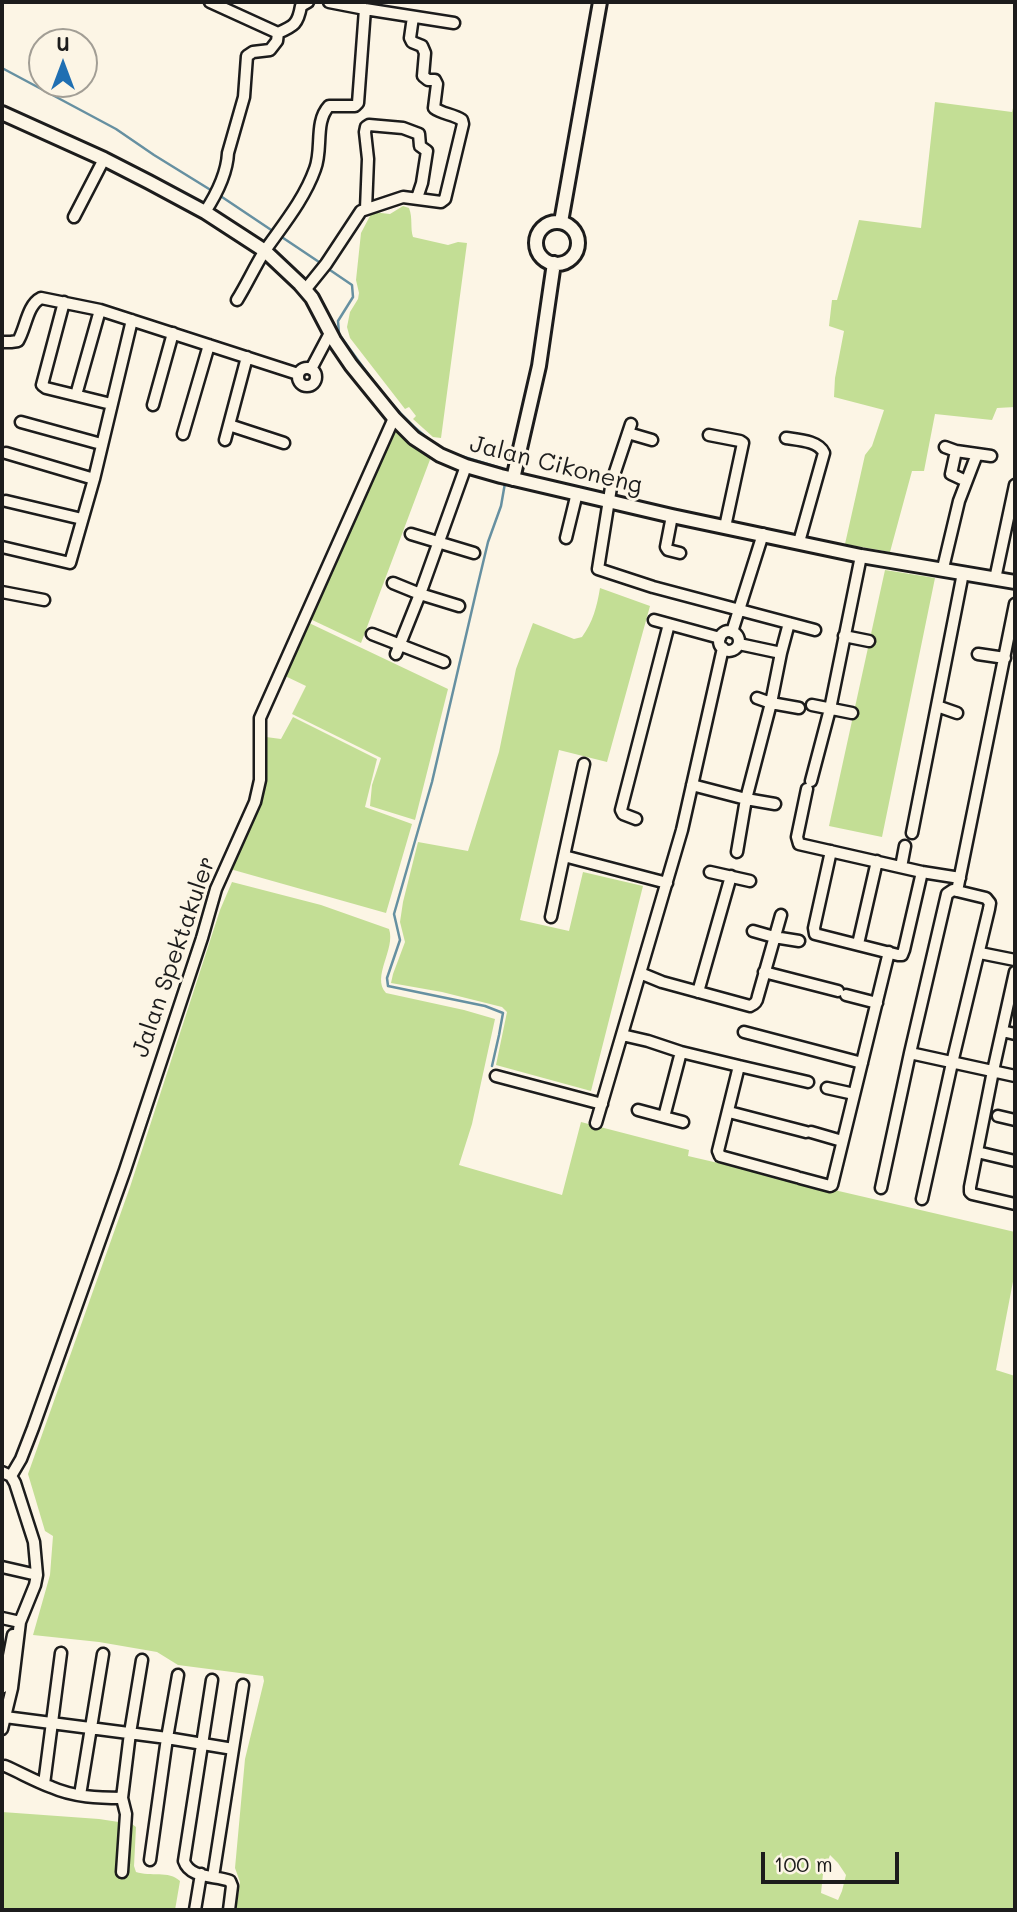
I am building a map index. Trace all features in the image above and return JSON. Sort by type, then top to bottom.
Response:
[{"type":"street","points":[[211,2],[278,33],[294,26],[301,6],[307,2]]},
{"type":"street","points":[[329,2],[454,23]]},
{"type":"street","points":[[561,222],[600,2]]},
{"type":"street","points":[[237,300],[265,251],[300,200],[315,169],[319,156],[323,113],[329,106],[355,106],[358,103],[365,9]]},
{"type":"street","points":[[306,290],[361,211],[402,197],[444,201],[463,124],[456,116],[434,108],[437,84],[435,80],[428,80],[423,75],[425,53],[422,46],[412,43],[413,17]]},
{"type":"street","points":[[205,212],[217,192],[244,97],[247,57],[253,52],[270,50],[277,41],[278,33]]},
{"type":"street","name":"Jalan Cikoneng","points":[[2,113],[104,159],[205,212],[265,251],[313,298],[330,333],[351,365],[394,418],[424,446],[440,455],[466,466],[513,479],[672,516],[861,556],[1015,582]]},
{"type":"street","points":[[366,209],[368,159],[365,132],[369,125],[403,128],[419,134],[420,146],[427,151],[417,198]]},
{"type":"street","points":[[74,217],[104,159]]},
{"type":"street","points":[[561,222],[572,228],[576,234],[577,247],[570,259],[554,263],[540,255],[537,236],[545,226],[561,222]]},
{"type":"street","points":[[513,479],[539,366],[554,263]]},
{"type":"street","points":[[2,342],[18,341],[36,300],[41,298],[100,310],[298,374]]},
{"type":"street","points":[[64,302],[42,385],[111,404]]},
{"type":"street","points":[[76,395],[100,310]]},
{"type":"street","points":[[2,547],[70,563],[94,479],[132,320]]},
{"type":"street","points":[[153,405],[173,333]]},
{"type":"street","points":[[311,369],[330,333]]},
{"type":"street","points":[[183,434],[209,345]]},
{"type":"street","points":[[225,440],[247,357]]},
{"type":"street","points":[[303,368],[311,369],[315,379],[310,385],[302,384],[298,374],[303,368]]},
{"type":"street","name":"Jalan Spektakuler","points":[[7,1474],[21,1459],[33,1428],[121,1182],[216,889],[255,802],[260,780],[260,718],[394,418]]},
{"type":"street","points":[[21,422],[101,444]]},
{"type":"street","points":[[229,425],[284,443]]},
{"type":"street","points":[[652,440],[629,428],[612,481],[598,569],[653,587],[815,630]]},
{"type":"street","points":[[709,435],[743,443],[724,527]]},
{"type":"street","points":[[786,438],[817,445],[824,453],[799,542]]},
{"type":"street","points":[[945,447],[991,456]]},
{"type":"street","points":[[956,451],[951,474],[966,481]]},
{"type":"street","points":[[6,453],[94,479]]},
{"type":"street","points":[[943,568],[957,509],[976,454]]},
{"type":"street","points":[[398,650],[466,466]]},
{"type":"street","points":[[995,579],[1015,485]]},
{"type":"street","points":[[566,538],[577,493]]},
{"type":"street","points":[[6,501],[82,519]]},
{"type":"street","points":[[672,516],[666,548],[680,553]]},
{"type":"street","points":[[411,534],[474,553]]},
{"type":"street","points":[[732,632],[763,534]]},
{"type":"street","points":[[861,556],[830,709],[797,841],[922,872],[960,878]]},
{"type":"street","points":[[912,833],[963,573]]},
{"type":"street","points":[[393,583],[459,606]]},
{"type":"street","points":[[2,592],[44,600]]},
{"type":"street","points":[[957,891],[1015,604]]},
{"type":"street","points":[[596,1123],[667,883],[692,785],[721,643],[724,632],[732,632],[738,636],[738,644],[730,651],[721,643],[654,620]]},
{"type":"street","points":[[737,852],[746,799],[789,623]]},
{"type":"street","points":[[636,819],[623,814],[621,810],[669,624]]},
{"type":"street","points":[[372,634],[398,650],[444,662]]},
{"type":"street","points":[[844,636],[869,641]]},
{"type":"street","points":[[738,644],[781,653]]},
{"type":"street","points":[[978,654],[1005,658]]},
{"type":"street","points":[[757,698],[799,708]]},
{"type":"street","points":[[997,700],[1009,703]]},
{"type":"street","points":[[812,705],[852,713]]},
{"type":"street","points":[[937,706],[957,713]]},
{"type":"street","points":[[551,917],[584,764]]},
{"type":"street","points":[[692,785],[775,804]]},
{"type":"street","points":[[901,867],[905,846]]},
{"type":"street","points":[[831,851],[814,932],[817,935],[889,952],[902,955],[922,872]]},
{"type":"street","points":[[564,856],[667,883]]},
{"type":"street","points":[[858,944],[877,861]]},
{"type":"street","points":[[710,872],[750,881]]},
{"type":"street","points":[[698,992],[731,876]]},
{"type":"street","points":[[881,1188],[947,894],[953,890],[986,898],[990,903],[980,953],[922,1199]]},
{"type":"street","points":[[640,973],[662,982],[753,1005],[757,1001],[781,915]]},
{"type":"street","points":[[753,931],[799,941]]},
{"type":"street","points":[[738,1066],[718,1151],[720,1156],[831,1185],[889,952]]},
{"type":"street","points":[[980,953],[1015,960]]},
{"type":"street","points":[[764,972],[877,1003]]},
{"type":"street","points":[[1015,972],[970,1187],[971,1194],[1015,1204]]},
{"type":"street","points":[[1002,1031],[1015,1034]]},
{"type":"street","points":[[744,1032],[862,1063]]},
{"type":"street","points":[[622,1035],[808,1082]]},
{"type":"street","points":[[664,1117],[681,1052]]},
{"type":"street","points":[[910,1053],[1015,1076]]},
{"type":"street","points":[[496,1076],[602,1104]]},
{"type":"street","points":[[827,1087],[854,1094]]},
{"type":"street","points":[[638,1110],[683,1122]]},
{"type":"street","points":[[729,1112],[842,1140]]},
{"type":"street","points":[[998,1116],[1015,1120]]},
{"type":"street","points":[[977,1152],[1015,1161]]},
{"type":"street","points":[[2,1730],[6,1687],[18,1622],[37,1575],[34,1542],[7,1474]]},
{"type":"street","points":[[2,1567],[37,1575]]},
{"type":"street","points":[[2,1618],[18,1622]]},
{"type":"street","points":[[44,1784],[61,1653]]},
{"type":"street","points":[[80,1795],[103,1654]]},
{"type":"street","points":[[122,1872],[126,1814],[122,1798],[142,1660]]},
{"type":"street","points":[[150,1860],[178,1675]]},
{"type":"street","points":[[212,1680],[184,1861],[189,1870],[231,1883],[229,1910]]},
{"type":"street","points":[[213,1877],[243,1685]]},
{"type":"street","points":[[5,1717],[233,1749]]},
{"type":"street","points":[[5,1766],[52,1788],[100,1798],[122,1798]]},
{"type":"street","points":[[195,1910],[201,1874]]},
{"type":"green space","points":[[1015,100],[1015,407],[997,408],[992,420],[935,414],[924,471],[912,471],[890,552],[845,544],[865,455],[872,446],[884,410],[834,397],[844,331],[829,326],[832,300],[837,300],[859,220],[921,228],[935,102],[1012,112]]},
{"type":"green space","points":[[403,206],[409,208],[413,237],[448,245],[467,243],[441,438],[433,437],[413,419],[416,416],[409,407],[405,409],[350,338],[347,327],[350,312],[359,293],[356,280],[361,233],[372,212],[390,214]]},
{"type":"green space","points":[[395,429],[431,457],[361,643],[308,618]]},
{"type":"green space","points":[[885,570],[935,578],[882,837],[829,826]]},
{"type":"green space","points":[[600,588],[650,606],[607,762],[559,750],[520,920],[569,931],[583,872],[643,886],[591,1091],[496,1065],[507,1012],[502,1007],[391,983],[405,942],[400,922],[418,842],[468,851],[499,752],[516,669],[533,623],[574,639],[582,637],[594,614]]},
{"type":"green space","points":[[307,622],[448,689],[415,820],[370,806],[372,785],[381,758],[292,714],[306,686],[283,675]]},
{"type":"green space","points":[[293,717],[377,759],[365,807],[412,824],[386,913],[230,869],[259,805],[264,777],[266,737],[281,739]]},
{"type":"green space","points":[[232,882],[321,905],[389,929],[389,945],[381,979],[386,993],[495,1019],[472,1124],[459,1165],[562,1195],[581,1122],[689,1150],[688,1156],[1015,1232],[1015,1271],[996,1370],[1015,1376],[1015,1910],[236,1910],[240,1882],[235,1868],[245,1759],[263,1676],[178,1665],[157,1652],[33,1635],[50,1575],[53,1536],[45,1531],[28,1474],[130,1187],[220,910]],"holes":[[[830,1855],[846,1875],[838,1900],[821,1893],[823,1874]]]},
{"type":"green space","points":[[2,1812],[132,1824],[136,1827],[136,1872],[170,1876],[180,1881],[175,1910],[2,1910]]},
{"type":"waterway","points":[[2,68],[116,129],[322,264]]},
{"type":"waterway","points":[[327,268],[352,285],[353,297],[338,321],[339,334],[397,409],[439,447]]},
{"type":"waterway","points":[[451,453],[504,469],[506,472]]},
{"type":"waterway","points":[[492,1066],[503,1013],[485,1006],[388,986],[387,978],[400,940],[394,914],[432,782],[488,542],[501,506],[505,483]]}]
